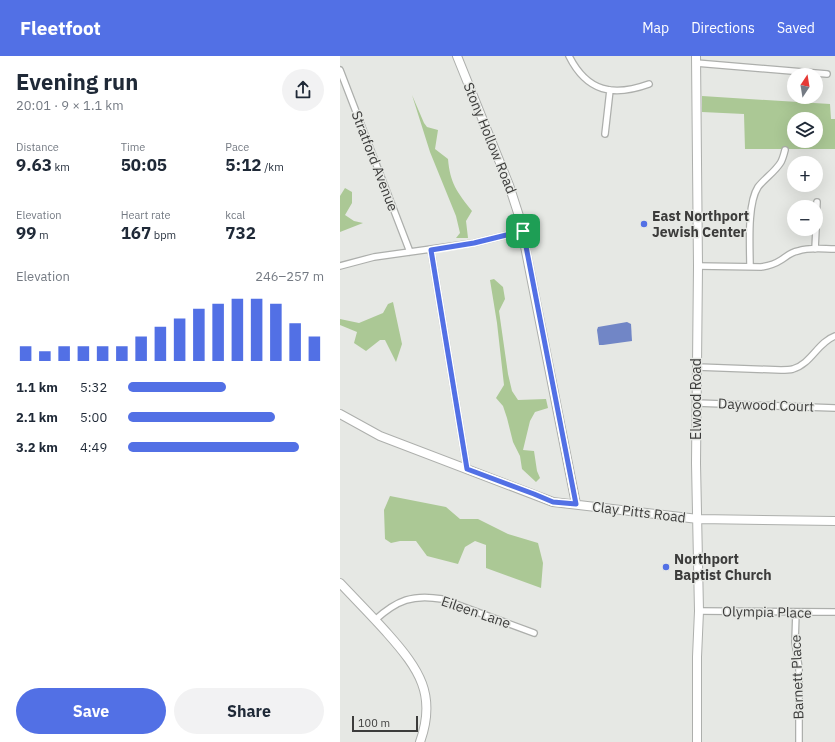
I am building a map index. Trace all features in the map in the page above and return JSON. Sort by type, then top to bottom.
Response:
[{"type":"street","points":[[569,56],[574,66],[588,81],[597,86],[616,91],[637,88],[649,84]]},
{"type":"street","name":"Stony Hollow Road","points":[[460,57],[520,216],[576,504]]},
{"type":"street","points":[[696,59],[827,74]]},
{"type":"street","name":"Elwood Road","points":[[696,59],[698,266],[696,463],[699,611],[697,658],[697,742]]},
{"type":"street","name":"Stratford Avenue","points":[[340,70],[410,252]]},
{"type":"street","points":[[605,134],[610,90]]},
{"type":"street","points":[[750,267],[750,212],[753,198],[758,188],[782,161],[785,150]]},
{"type":"street","points":[[340,266],[374,257],[474,243],[523,231]]},
{"type":"street","points":[[815,249],[816,236]]},
{"type":"street","points":[[698,266],[761,267],[771,265],[789,254],[805,249],[835,249]]},
{"type":"street","points":[[431,250],[467,469]]},
{"type":"street","points":[[697,367],[781,370],[794,369],[806,362],[823,343],[835,336]]},
{"type":"street","name":"Daywood Court","points":[[696,403],[835,408]]},
{"type":"street","name":"Clay Pitts Road","points":[[340,414],[380,436],[553,502],[698,519],[752,521],[835,521]]},
{"type":"street","points":[[340,583],[406,654],[419,675],[423,686],[427,707],[425,727],[420,742]]},
{"type":"street","name":"Eileen Lane","points":[[375,620],[385,611],[406,600],[418,597],[431,597],[442,599],[534,633]]},
{"type":"street","name":"Olympia Place","points":[[699,611],[835,612]]},
{"type":"street","name":"Barnett Place","points":[[796,612],[795,642],[799,668],[799,742]]},
{"type":"green space","points":[[412,95],[424,123],[427,127],[438,130],[435,149],[448,159],[450,175],[455,187],[472,211],[466,221],[468,238],[456,238],[460,233],[456,216],[430,152]]},
{"type":"green space","points":[[702,96],[787,101],[787,104],[830,104],[831,119],[835,119],[835,149],[745,149],[744,114],[702,112]]},
{"type":"green space","points":[[345,188],[352,192],[352,203],[345,215],[354,221],[363,223],[340,232],[340,196]]},
{"type":"green space","points":[[494,279],[503,287],[505,299],[499,311],[508,374],[512,391],[518,400],[546,399],[548,408],[535,412],[530,421],[523,450],[534,451],[537,471],[540,478],[536,482],[522,469],[520,456],[513,442],[503,406],[496,398],[504,385],[497,323],[490,280]]},
{"type":"green space","points":[[393,302],[402,344],[396,362],[385,340],[380,340],[366,351],[354,343],[357,332],[340,325],[340,319],[359,323],[383,313],[388,304]]},
{"type":"green space","points":[[390,496],[446,507],[460,519],[478,519],[508,534],[538,543],[543,563],[541,588],[486,568],[486,545],[475,541],[465,547],[458,564],[427,556],[416,541],[400,541],[391,543],[385,539],[384,510]]},
{"type":"water","points":[[627,322],[631,324],[632,341],[599,345],[598,327]]},
{"type":"place","name":"East Northport Jewish Center","points":[[644,224]]},
{"type":"place","name":"Northport Baptist Church","points":[[666,567]]},
{"type":"route","points":[[523,231],[576,504],[553,502],[467,469],[431,250],[474,243],[523,231]]}]
